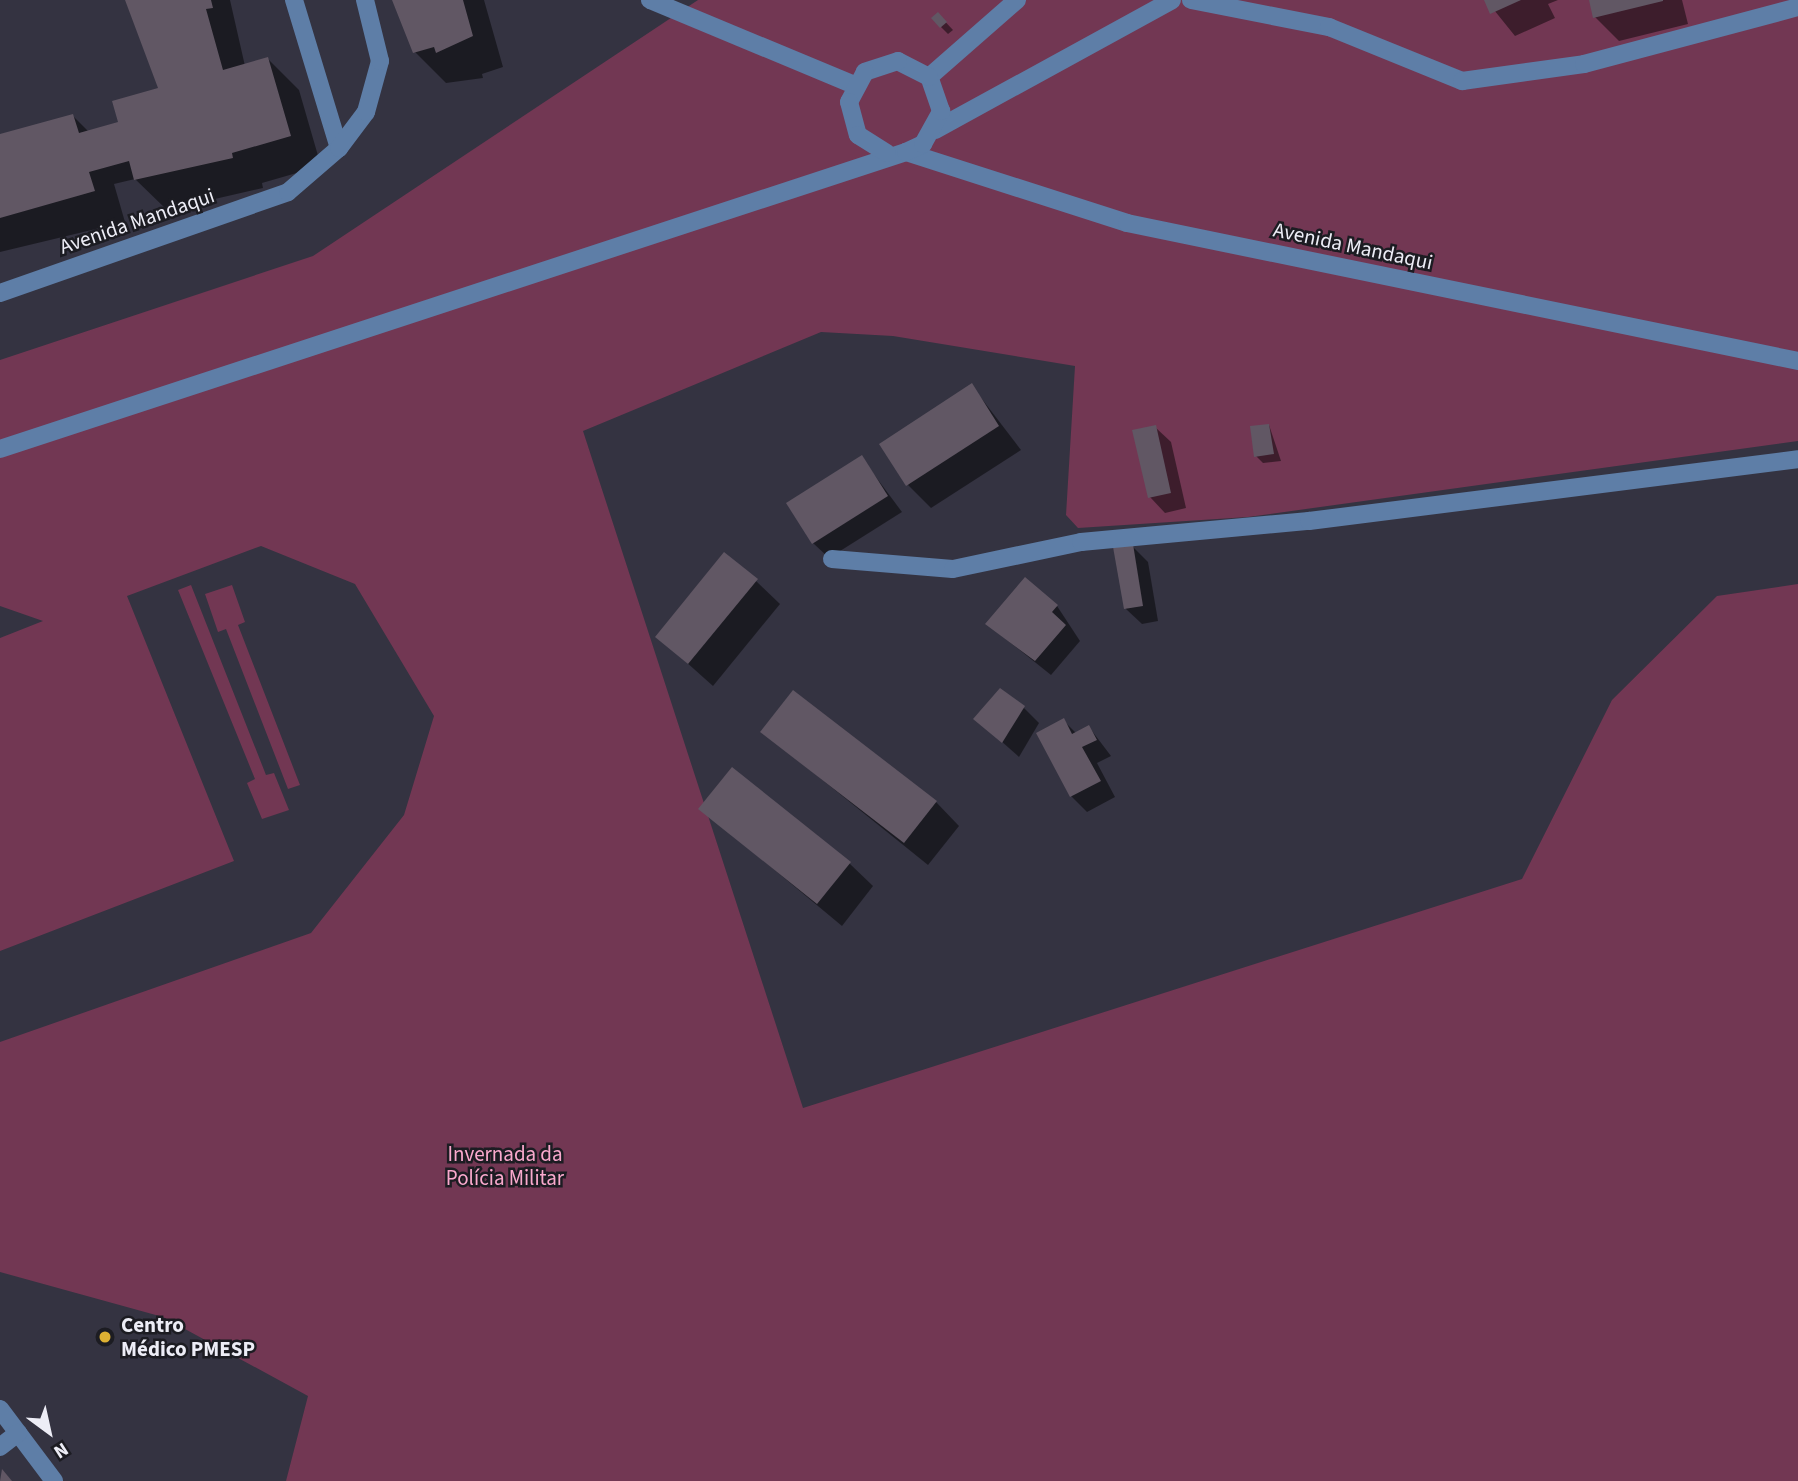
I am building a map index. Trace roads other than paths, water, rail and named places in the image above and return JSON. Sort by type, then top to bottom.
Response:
[{"type":"street","points":[[294,0],[339,148]]},
{"type":"street","points":[[339,148],[366,112],[380,61],[365,0]]},
{"type":"street","points":[[650,0],[854,85]]},
{"type":"street","points":[[929,77],[1017,0]]},
{"type":"street","points":[[0,449],[887,153],[906,152],[935,130],[1172,0]]},
{"type":"street","points":[[1191,0],[1329,27],[1462,81],[1584,64],[1798,7]]},
{"type":"street","points":[[887,153],[858,135],[850,119],[854,85],[866,72],[898,61],[929,77],[940,102],[935,130]]},
{"type":"street","name":"Avenida Mandaqui","points":[[0,293],[288,192],[339,148]]},
{"type":"street","name":"Avenida Mandaqui","points":[[906,152],[1127,223],[1798,361]]},
{"type":"street","points":[[832,559],[953,569],[1081,542],[1309,521],[1798,459]]},
{"type":"street","points":[[0,1409],[54,1481]]},
{"type":"street","points":[[0,1447],[18,1433]]},
{"type":"place","name":"Centro Médico PMESP","points":[[105,1337]]},
{"type":"park label","name":"Invernada da Polícia Militar","points":[[505,1166]]}]
